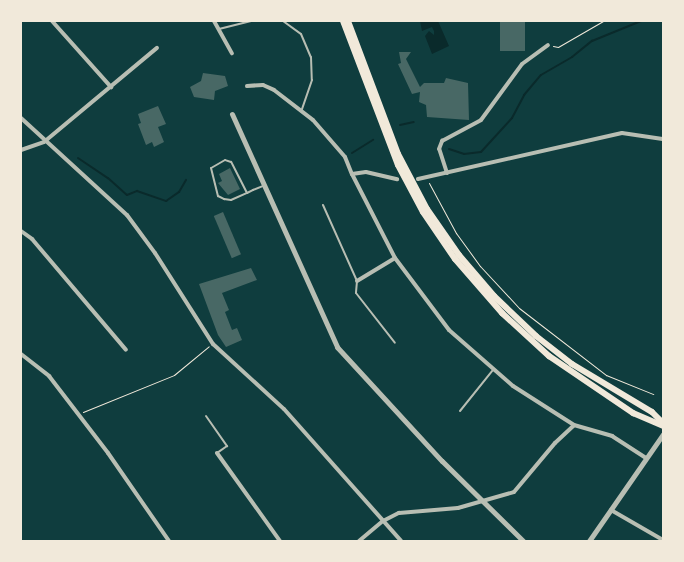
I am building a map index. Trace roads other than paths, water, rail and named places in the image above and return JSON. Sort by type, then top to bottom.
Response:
[{"type":"highway","points":[[343,21],[400,170],[423,212],[455,259],[502,313],[549,356],[625,408],[663,424]]},
{"type":"highway","points":[[348,21],[401,160],[427,209],[459,255],[504,306],[548,346],[586,373],[652,412],[663,424]]},
{"type":"street","points":[[52,21],[111,87]]},
{"type":"street","points":[[214,21],[232,52]]},
{"type":"street","points":[[447,173],[439,149],[442,141],[481,120],[522,64],[548,45]]},
{"type":"street","points":[[21,150],[44,142],[157,48]]},
{"type":"street","points":[[247,86],[263,85],[313,120],[345,157],[395,258],[449,330],[493,370],[574,425],[612,436],[646,458]]},
{"type":"street","points":[[232,114],[337,347],[351,366],[523,541]]},
{"type":"street","points":[[21,118],[44,142],[126,215],[155,253],[213,344],[284,409],[401,541]]},
{"type":"street","points":[[418,179],[622,133],[663,139]]},
{"type":"street","points":[[352,174],[366,172],[397,179]]},
{"type":"street","points":[[21,231],[32,239],[126,350]]},
{"type":"street","points":[[358,281],[395,258]]},
{"type":"street","points":[[21,354],[49,376],[169,541]]},
{"type":"street","points":[[359,541],[383,521],[410,511],[458,508],[514,492],[554,443],[574,425]]},
{"type":"street","points":[[590,541],[663,434]]},
{"type":"street","points":[[217,453],[280,541]]},
{"type":"street","points":[[611,510],[663,540]]},
{"type":"lane","points":[[218,29],[251,21]]},
{"type":"lane","points":[[283,21],[301,34],[311,57],[312,80],[301,112]]},
{"type":"lane","points":[[247,193],[231,162],[225,160],[211,168],[218,196],[231,200],[247,193],[263,186]]},
{"type":"lane","points":[[323,205],[358,281],[356,293],[395,343]]},
{"type":"lane","points":[[460,411],[493,370]]},
{"type":"lane","points":[[206,416],[227,446],[217,453]]},
{"type":"water","points":[[420,21],[438,21],[449,46],[432,54],[425,36],[429,31],[434,35],[434,31],[432,27],[422,31]]},
{"type":"waterway","points":[[449,149],[464,154],[481,152],[512,118],[524,95],[541,75],[572,57],[592,41],[641,21]]},
{"type":"waterway","points":[[400,125],[414,122]]},
{"type":"waterway","points":[[352,153],[373,140]]},
{"type":"waterway","points":[[78,158],[108,178],[127,195],[137,191],[166,201],[179,192],[186,180]]}]
